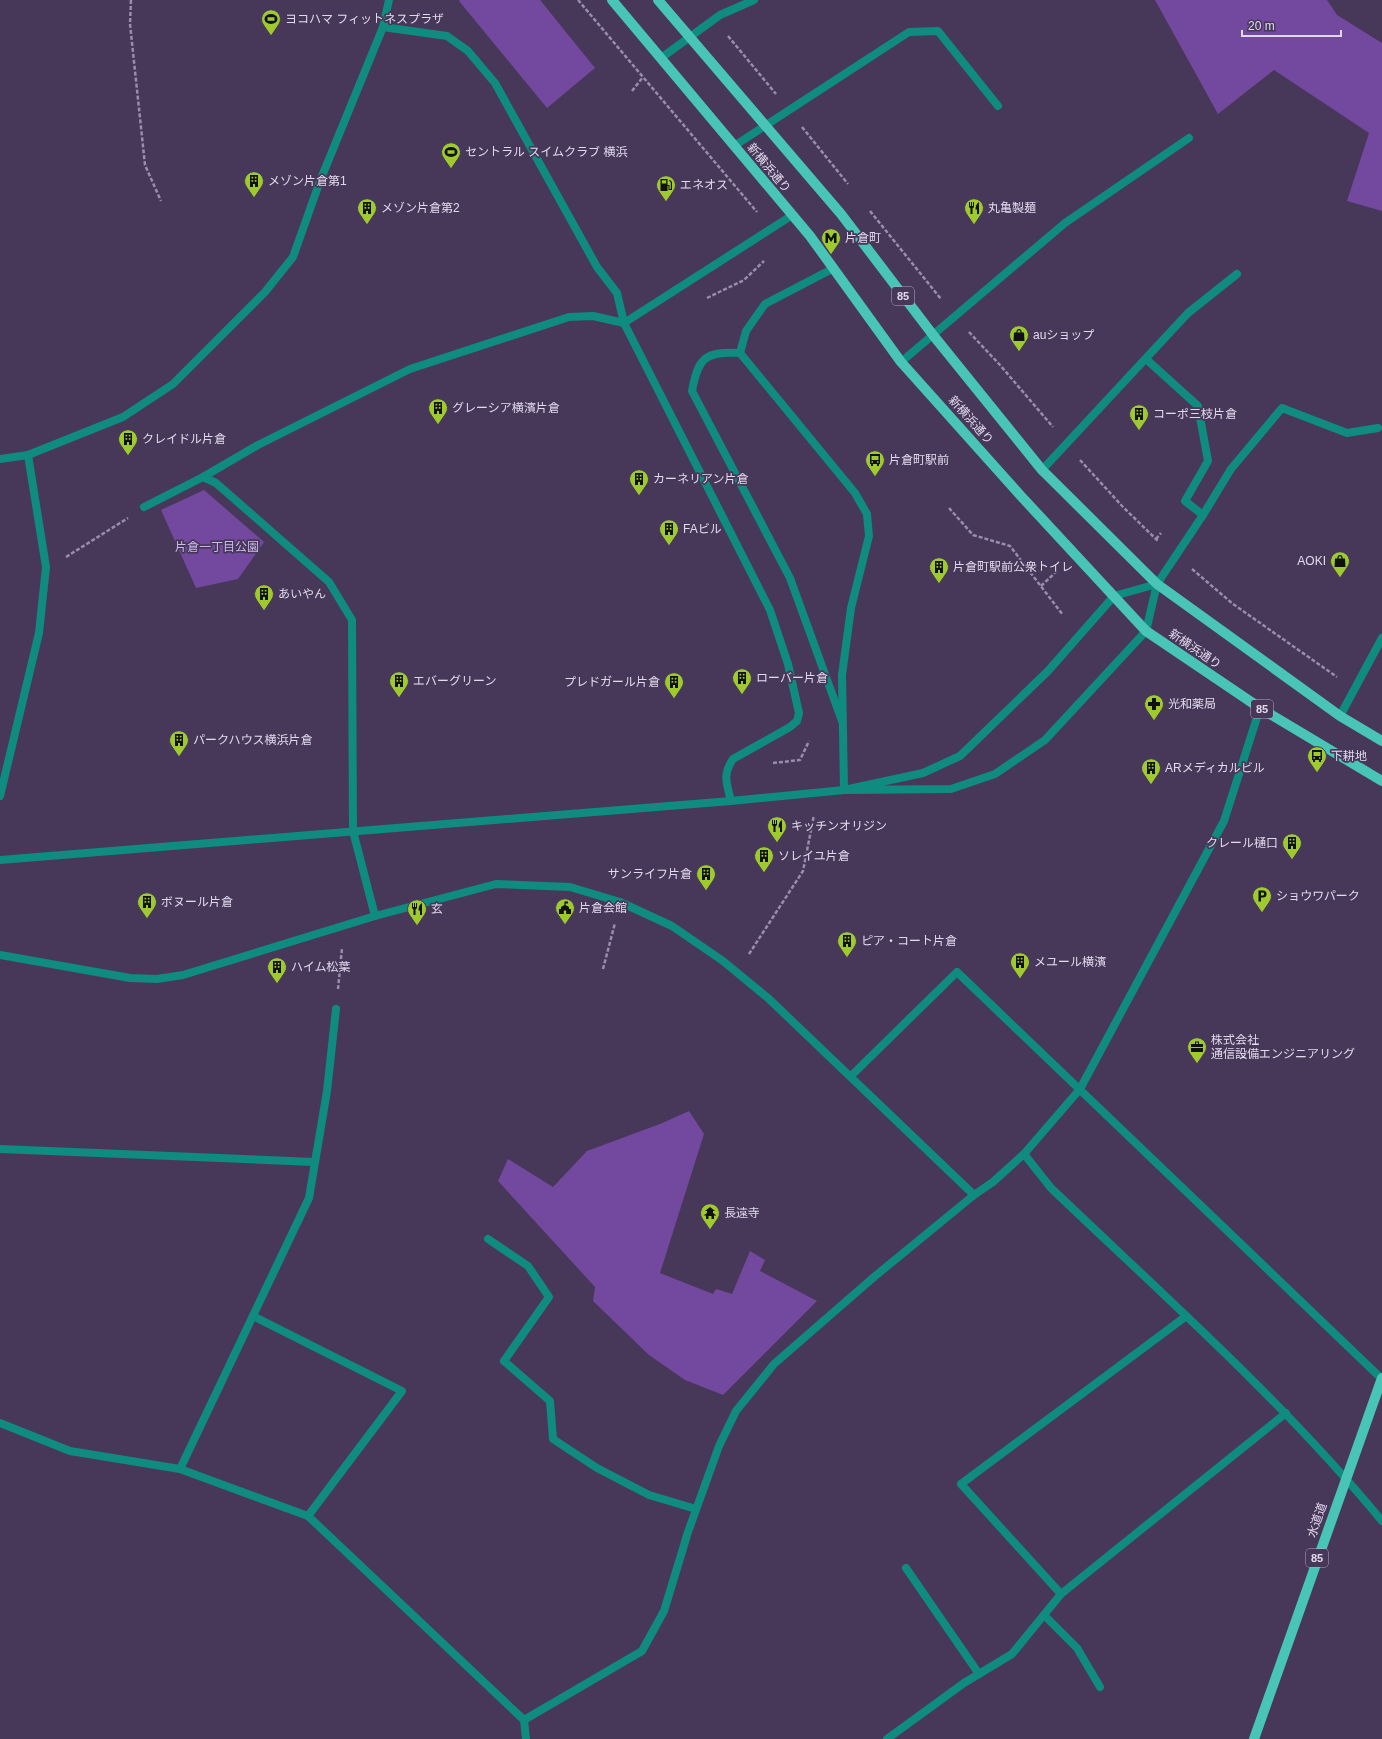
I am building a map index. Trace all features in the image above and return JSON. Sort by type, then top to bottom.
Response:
[{"type":"main road","name":"新横浜通り","points":[[612,0],[791,216],[810,236],[901,362],[1020,495],[1146,632],[1260,708],[1382,781]]},
{"type":"main road","name":"新横浜通り","points":[[658,0],[841,214],[933,335],[1042,470],[1157,584],[1340,716],[1382,741]]},
{"type":"main road","name":"水道道","points":[[1254,1739],[1382,1378]]},
{"type":"street","points":[[0,459],[28,455],[123,417],[173,384],[265,292],[293,257],[320,181],[383,27],[389,0]]},
{"type":"street","points":[[661,58],[714,20],[754,0]]},
{"type":"street","points":[[383,27],[447,36],[468,51],[495,83],[597,267],[617,294],[624,323],[770,610],[789,671],[799,713],[797,721],[790,727],[733,759],[726,768],[726,779],[731,801]]},
{"type":"street","points":[[734,146],[909,32],[938,31],[998,106]]},
{"type":"street","points":[[901,362],[1065,223],[1189,138]]},
{"type":"street","points":[[144,507],[203,477],[258,445],[410,369],[569,317],[593,316],[624,323],[791,216]]},
{"type":"street","points":[[740,353],[746,330],[765,304],[834,268]]},
{"type":"street","points":[[1042,470],[1188,313],[1237,274]]},
{"type":"street","points":[[842,721],[790,578],[692,391],[695,372],[706,356],[722,352],[740,353],[855,493],[867,514],[870,536],[846,638],[842,675],[844,790]]},
{"type":"street","points":[[1146,359],[1198,406],[1208,461],[1185,500],[1203,515]]},
{"type":"street","points":[[0,860],[731,801],[844,790],[951,789],[995,774],[1045,740],[1146,632],[1157,584],[1203,515],[1231,469],[1282,408],[1347,433],[1378,428]]},
{"type":"street","points":[[0,796],[39,633],[46,567],[28,455]]},
{"type":"street","points":[[203,477],[216,484],[329,582],[352,620],[353,831],[375,916]]},
{"type":"street","points":[[844,790],[923,773],[960,756],[1048,671],[1114,596],[1157,584]]},
{"type":"street","points":[[1340,716],[1382,638]]},
{"type":"street","points":[[524,1720],[642,1651],[664,1611],[696,1509],[719,1446],[736,1412],[774,1364],[874,1277],[974,1195],[993,1182],[1024,1154],[1080,1089],[1224,820],[1260,708]]},
{"type":"street","points":[[0,955],[130,978],[157,979],[183,975],[375,916],[496,884],[570,887],[620,902],[672,926],[737,972],[768,998],[851,1076],[974,1195]]},
{"type":"street","points":[[851,1076],[957,972],[1382,1378]]},
{"type":"street","points":[[180,1469],[309,1198],[327,1091],[336,1009]]},
{"type":"street","points":[[0,1149],[314,1162]]},
{"type":"street","points":[[1024,1154],[1051,1188],[1286,1413],[1346,1477],[1382,1520]]},
{"type":"street","points":[[488,1239],[528,1266],[549,1297],[504,1361],[550,1401],[553,1439],[597,1468],[649,1495],[696,1509]]},
{"type":"street","points":[[253,1316],[402,1391],[308,1516]]},
{"type":"street","points":[[1061,1594],[961,1484],[1185,1316]]},
{"type":"street","points":[[887,1739],[979,1674],[1012,1654],[1061,1594],[1286,1413]]},
{"type":"street","points":[[0,1423],[70,1451],[180,1469],[308,1516],[524,1720],[526,1739]]},
{"type":"street","points":[[906,1568],[979,1674]]},
{"type":"street","points":[[1044,1615],[1077,1648],[1100,1687]]},
{"type":"path","points":[[132,0],[130,24],[145,165],[161,200]]},
{"type":"path","points":[[714,20],[747,57],[851,188]]},
{"type":"path","points":[[632,91],[643,77]]},
{"type":"path","points":[[866,206],[955,316],[1000,365],[1066,444],[1123,507],[1156,539],[1233,604],[1342,681]]},
{"type":"path","points":[[46,567],[80,549],[144,507]]},
{"type":"path","points":[[949,508],[973,536],[1010,546],[1063,615]]},
{"type":"path","points":[[1156,539],[1161,533]]},
{"type":"path","points":[[1040,586],[1056,571]]},
{"type":"path","points":[[737,972],[803,872],[819,792]]},
{"type":"path","points":[[604,969],[620,902]]},
{"type":"path","points":[[336,1009],[344,926]]},
{"type":"green space","points":[[540,0],[595,68],[547,108],[459,1]]},
{"type":"green space","points":[[1155,0],[1327,0],[1337,15],[1382,43],[1382,211],[1347,201],[1369,133],[1274,70],[1218,114]]},
{"type":"green space","name":"片倉一丁目公園","points":[[204,490],[264,542],[238,579],[196,588],[161,510]]},
{"type":"green space","points":[[689,1111],[704,1134],[660,1273],[713,1294],[716,1289],[732,1294],[750,1251],[765,1260],[760,1271],[817,1301],[723,1395],[685,1380],[649,1355],[593,1301],[595,1287],[498,1181],[508,1159],[553,1187],[587,1151],[660,1124]]},
{"type":"place","name":"ヨコハマ フィットネスプラザ","points":[[271,36]]},
{"type":"place","name":"セントラル スイムクラブ 横浜","points":[[451,169]]},
{"type":"place","name":"メゾン片倉第1","points":[[254,198]]},
{"type":"place","name":"エネオス","points":[[666,202]]},
{"type":"place","name":"メゾン片倉第2","points":[[367,225]]},
{"type":"place","name":"丸亀製麺","points":[[974,225]]},
{"type":"place","name":"片倉町","points":[[831,255]]},
{"type":"place","name":"auショップ","points":[[1019,352]]},
{"type":"place","name":"グレーシア横濱片倉","points":[[438,425]]},
{"type":"place","name":"コーポ三枝片倉","points":[[1139,431]]},
{"type":"place","name":"クレイドル片倉","points":[[128,456]]},
{"type":"place","name":"片倉町駅前","points":[[875,477]]},
{"type":"place","name":"カーネリアン片倉","points":[[639,496]]},
{"type":"place","name":"FAビル","points":[[669,546]]},
{"type":"place","name":"AOKI","points":[[1340,578]]},
{"type":"place","name":"片倉町駅前公衆トイレ","points":[[939,584]]},
{"type":"place","name":"あいやん","points":[[264,611]]},
{"type":"place","name":"ローバー片倉","points":[[742,695]]},
{"type":"place","name":"エバーグリーン","points":[[399,698]]},
{"type":"place","name":"プレドガール片倉","points":[[674,699]]},
{"type":"place","name":"光和薬局","points":[[1154,721]]},
{"type":"place","name":"パークハウス横浜片倉","points":[[179,757]]},
{"type":"place","name":"下耕地","points":[[1317,773]]},
{"type":"place","name":"ARメディカルビル","points":[[1151,785]]},
{"type":"place","name":"キッチンオリジン","points":[[777,843]]},
{"type":"place","name":"クレール樋口","points":[[1292,860]]},
{"type":"place","name":"ソレイユ片倉","points":[[764,873]]},
{"type":"place","name":"サンライフ片倉","points":[[706,891]]},
{"type":"place","name":"ショウワパーク","points":[[1262,913]]},
{"type":"place","name":"ボヌール片倉","points":[[147,919]]},
{"type":"place","name":"片倉会館","points":[[565,925]]},
{"type":"place","name":"玄","points":[[417,926]]},
{"type":"place","name":"ピア・コート片倉","points":[[847,958]]},
{"type":"place","name":"メユール横濱","points":[[1020,979]]},
{"type":"place","name":"ハイム松葉","points":[[277,984]]},
{"type":"place","name":"株式会社 通信設備エンジニアリング","points":[[1197,1064]]},
{"type":"place","name":"長遠寺","points":[[710,1230]]}]
